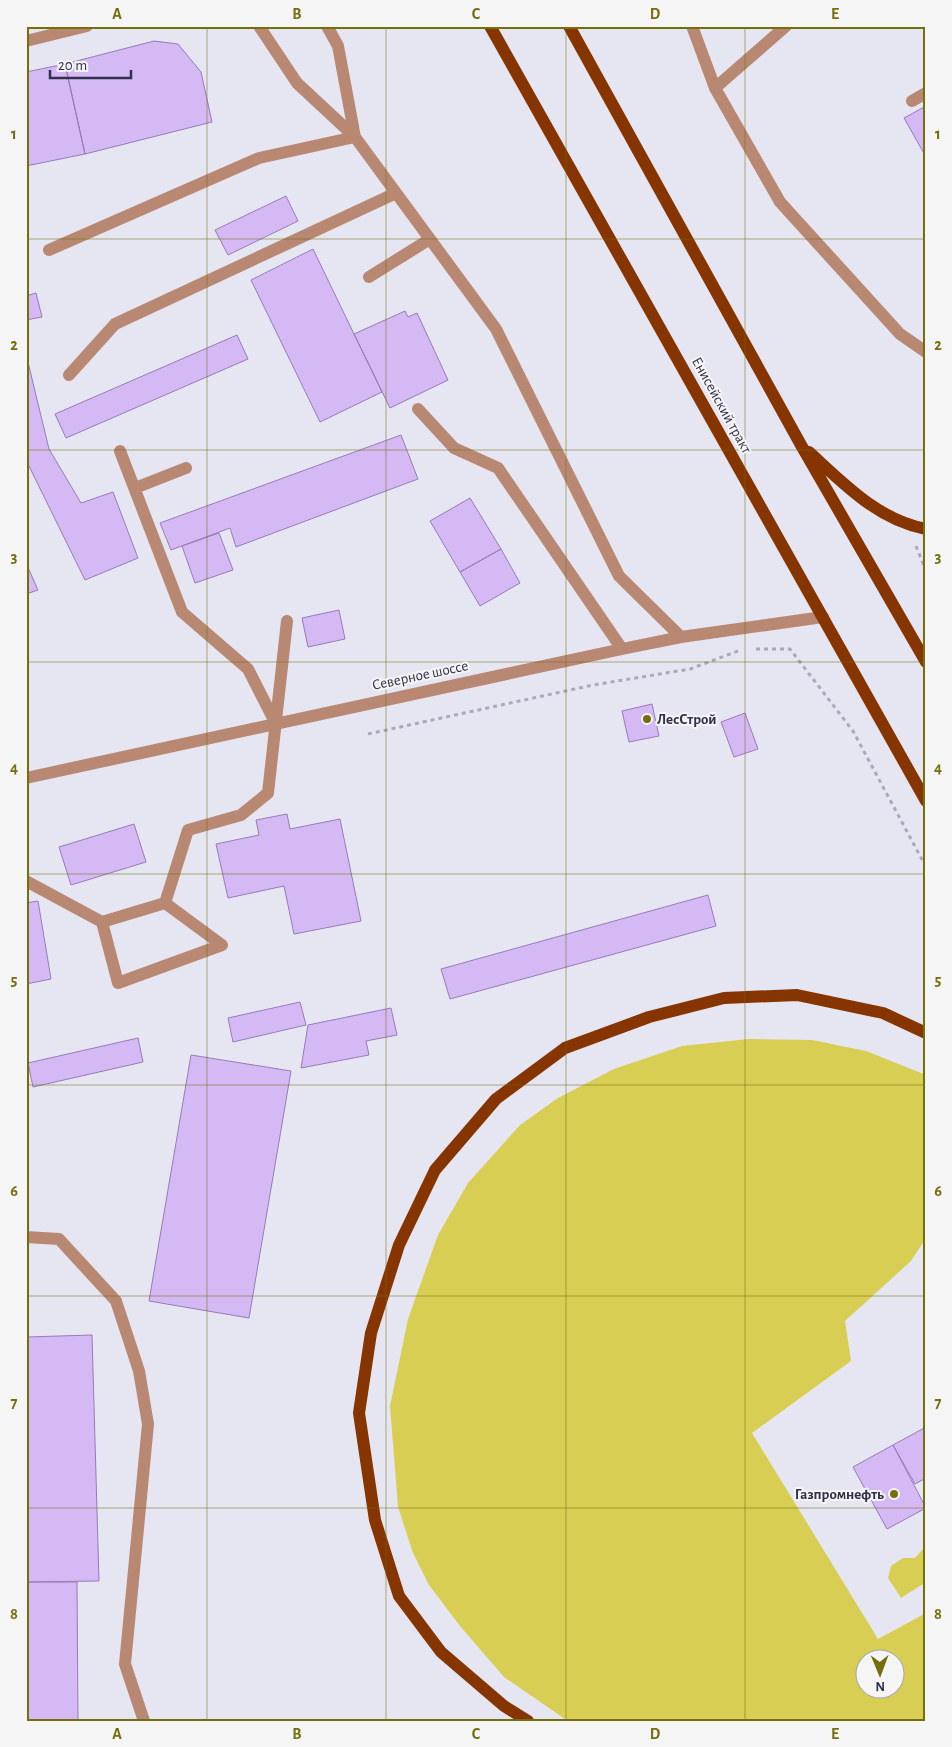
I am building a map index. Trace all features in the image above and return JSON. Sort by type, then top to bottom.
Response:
[{"type":"main road","name":"Енисейский тракт","points":[[490,26],[926,801]]},
{"type":"main road","points":[[569,26],[801,446],[926,662]]},
{"type":"main road","points":[[801,446],[865,502],[899,523],[926,529]]},
{"type":"main road","points":[[528,1721],[504,1706],[441,1652],[399,1596],[375,1520],[359,1413],[371,1333],[399,1245],[435,1170],[496,1099],[565,1048],[648,1017],[724,998],[797,996],[883,1013],[926,1033]]},
{"type":"street","points":[[26,42],[87,26]]},
{"type":"street","points":[[259,26],[297,83],[355,137],[394,194],[430,239],[496,329],[619,576],[681,637]]},
{"type":"street","points":[[326,26],[338,46],[355,137]]},
{"type":"street","points":[[692,26],[715,88],[780,202],[900,334],[926,352]]},
{"type":"street","points":[[715,88],[786,26]]},
{"type":"street","points":[[912,100],[926,93]]},
{"type":"street","points":[[49,250],[259,158],[355,137]]},
{"type":"street","points":[[69,375],[115,324],[394,194]]},
{"type":"street","points":[[369,277],[430,239]]},
{"type":"street","points":[[418,409],[454,448],[498,468],[622,649]]},
{"type":"street","points":[[120,452],[182,612],[248,669],[275,722]]},
{"type":"street","points":[[135,488],[186,468]]},
{"type":"street","name":"Северное шоссе","points":[[26,778],[275,722],[681,637],[823,618]]},
{"type":"street","points":[[165,904],[188,830],[241,816],[268,793],[288,621]]},
{"type":"street","points":[[26,882],[102,922],[165,904]]},
{"type":"street","points":[[102,922],[118,983],[222,945],[165,904]]},
{"type":"street","points":[[26,1237],[60,1239],[116,1301],[139,1371],[148,1424],[125,1664],[144,1721]]},
{"type":"path","points":[[916,546],[926,571]]},
{"type":"path","points":[[368,734],[593,685],[690,669],[746,648]]},
{"type":"path","points":[[754,648],[790,649],[853,731],[926,868]]},
{"type":"shaded area","points":[[749,1039],[812,1040],[866,1051],[926,1075],[926,1238],[911,1261],[845,1321],[851,1361],[752,1433],[878,1639],[926,1613],[926,1721],[571,1721],[565,1719],[504,1677],[460,1626],[429,1585],[413,1553],[398,1507],[390,1406],[408,1319],[438,1235],[468,1183],[520,1125],[558,1098],[614,1069],[682,1046]]},
{"type":"shaded area","points":[[926,1546],[926,1582],[901,1598],[888,1578],[891,1566],[903,1558],[915,1558]]},
{"type":"building","points":[[154,41],[178,44],[201,72],[212,122],[85,154],[65,64]]},
{"type":"building","points":[[65,64],[85,154],[26,166],[26,72]]},
{"type":"building","points":[[926,106],[926,157],[904,118]]},
{"type":"building","points":[[286,196],[298,221],[228,255],[215,230]]},
{"type":"building","points":[[313,249],[382,392],[320,422],[251,280]]},
{"type":"building","points":[[36,293],[42,317],[26,320],[26,296]]},
{"type":"building","points":[[405,311],[408,317],[417,313],[448,380],[390,408],[354,334]]},
{"type":"building","points":[[237,335],[248,359],[66,438],[55,414]]},
{"type":"building","points":[[26,354],[49,449],[81,503],[113,492],[138,558],[85,580],[26,460]]},
{"type":"building","points":[[401,435],[418,479],[236,547],[230,528],[171,550],[160,523]]},
{"type":"building","points":[[470,498],[501,549],[460,572],[430,521]]},
{"type":"building","points":[[219,533],[233,570],[195,583],[182,546]]},
{"type":"building","points":[[501,549],[520,583],[480,606],[460,572]]},
{"type":"building","points":[[26,563],[38,590],[26,594]]},
{"type":"building","points":[[339,610],[345,639],[308,647],[302,618]]},
{"type":"building","points":[[652,704],[659,736],[629,742],[622,711]]},
{"type":"building","points":[[745,713],[758,749],[734,757],[721,722]]},
{"type":"building","points":[[287,814],[290,829],[340,819],[361,921],[294,934],[284,886],[228,898],[216,844],[259,835],[256,820]]},
{"type":"building","points":[[134,824],[146,862],[71,885],[59,847]]},
{"type":"building","points":[[708,895],[716,926],[450,999],[441,969]]},
{"type":"building","points":[[38,901],[51,979],[26,984],[26,903]]},
{"type":"building","points":[[300,1002],[306,1025],[233,1042],[228,1018]]},
{"type":"building","points":[[391,1008],[397,1035],[366,1041],[369,1055],[301,1068],[308,1025]]},
{"type":"building","points":[[138,1038],[143,1062],[33,1087],[28,1063]]},
{"type":"building","points":[[191,1055],[291,1071],[249,1318],[149,1301]]},
{"type":"building","points":[[92,1335],[99,1581],[26,1582],[26,1337]]},
{"type":"building","points":[[926,1427],[926,1478],[915,1484],[893,1445]]},
{"type":"building","name":"Газпромнефть","points":[[893,1445],[926,1508],[887,1529],[853,1467]]},
{"type":"building","points":[[26,1582],[77,1582],[78,1721],[26,1721]]},
{"type":"place","name":"ЛесСтрой","points":[[647,719]]},
{"type":"place","name":"Газпромнефть","points":[[894,1494]]}]
